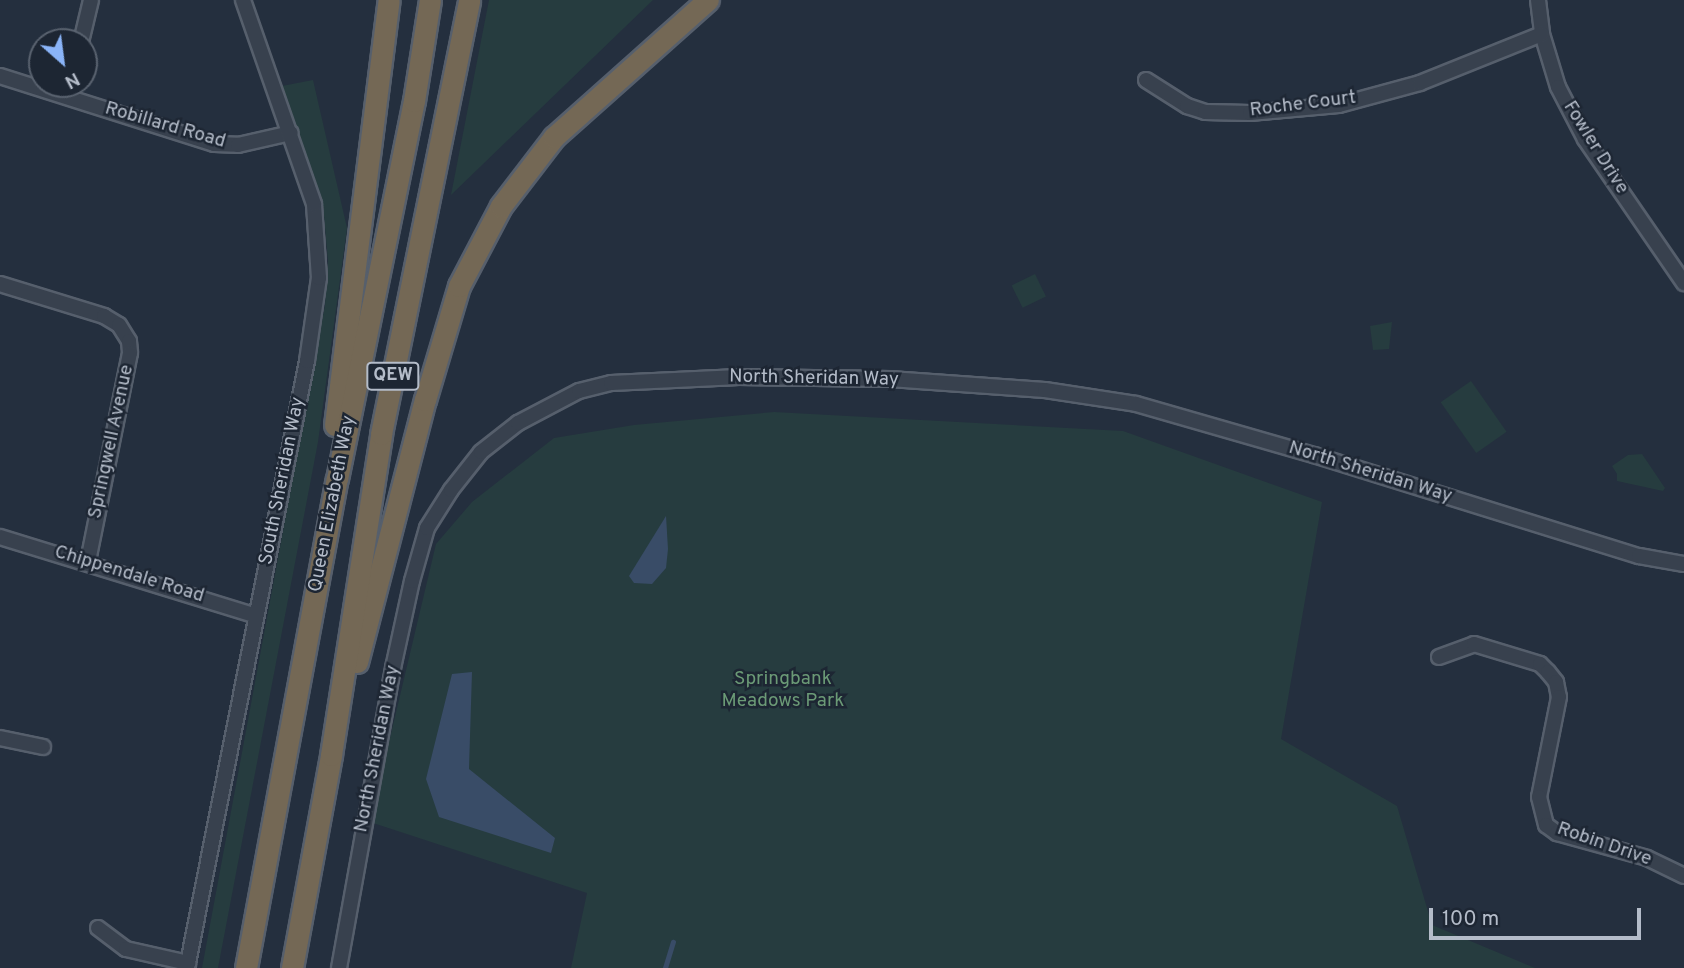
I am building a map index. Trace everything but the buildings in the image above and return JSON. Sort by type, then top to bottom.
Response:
[{"type":"highway","points":[[337,479],[332,444],[389,0]]},
{"type":"highway","name":"Queen Elizabeth Way","points":[[246,968],[337,479],[411,115],[430,0]]},
{"type":"highway","name":"Queen Elizabeth Way","points":[[292,968],[331,755],[381,435],[469,0]]},
{"type":"highway","points":[[331,755],[425,400],[459,286],[501,206],[554,137],[708,0]]},
{"type":"street","points":[[84,28],[91,0]]},
{"type":"street","name":"South Sheridan Way","points":[[187,965],[307,360],[320,278],[314,204],[243,0]]},
{"type":"street","name":"Fowler Drive","points":[[1538,0],[1542,34],[1558,87],[1585,139],[1684,283]]},
{"type":"street","name":"Roche Court","points":[[1146,80],[1187,106],[1205,112],[1250,113],[1339,105],[1420,83],[1542,34]]},
{"type":"street","name":"Robillard Road","points":[[0,76],[28,82]]},
{"type":"street","name":"Robillard Road","points":[[88,98],[214,144],[238,145],[291,133]]},
{"type":"street","name":"Springwell Avenue","points":[[0,284],[104,316],[119,325],[129,341],[130,353],[88,562]]},
{"type":"street","name":"North Sheridan Way","points":[[339,968],[393,668],[427,528],[451,490],[481,452],[518,423],[579,391],[611,383],[739,377],[890,379],[1059,392],[1136,404],[1314,455],[1640,556],[1684,564]]},
{"type":"street","name":"Chippendale Road","points":[[0,537],[88,562],[256,617]]},
{"type":"street","name":"Robin Drive","points":[[1439,657],[1474,644],[1540,664],[1548,671],[1556,682],[1559,697],[1539,797],[1546,825],[1558,833],[1647,858],[1684,876]]},
{"type":"street","points":[[0,738],[43,747]]},
{"type":"street","points":[[98,928],[126,949],[187,965]]},
{"type":"green space","points":[[489,0],[653,0],[451,195]]},
{"type":"green space","points":[[313,80],[347,228],[318,442],[218,968],[202,968],[325,305],[328,261],[323,205],[282,86]]},
{"type":"green space","points":[[1035,274],[1046,296],[1023,308],[1012,285]]},
{"type":"green space","points":[[1392,322],[1389,349],[1373,350],[1370,326]]},
{"type":"green space","points":[[1471,381],[1507,432],[1476,453],[1441,402]]},
{"type":"green space","name":"Springbank Meadows Park","points":[[774,412],[1123,431],[1322,502],[1281,739],[1397,806],[1432,925],[1535,968],[571,968],[587,893],[370,822],[436,544],[472,502],[554,438],[634,425]]},
{"type":"green space","points":[[1642,454],[1665,488],[1663,491],[1617,481],[1617,474],[1612,466],[1628,455]]},
{"type":"water","points":[[666,516],[666,568],[652,584],[634,583],[629,576]]},
{"type":"water","points":[[472,672],[469,769],[555,838],[551,853],[439,817],[426,779],[452,674]]},
{"type":"waterway","points":[[665,968],[673,942]]}]
